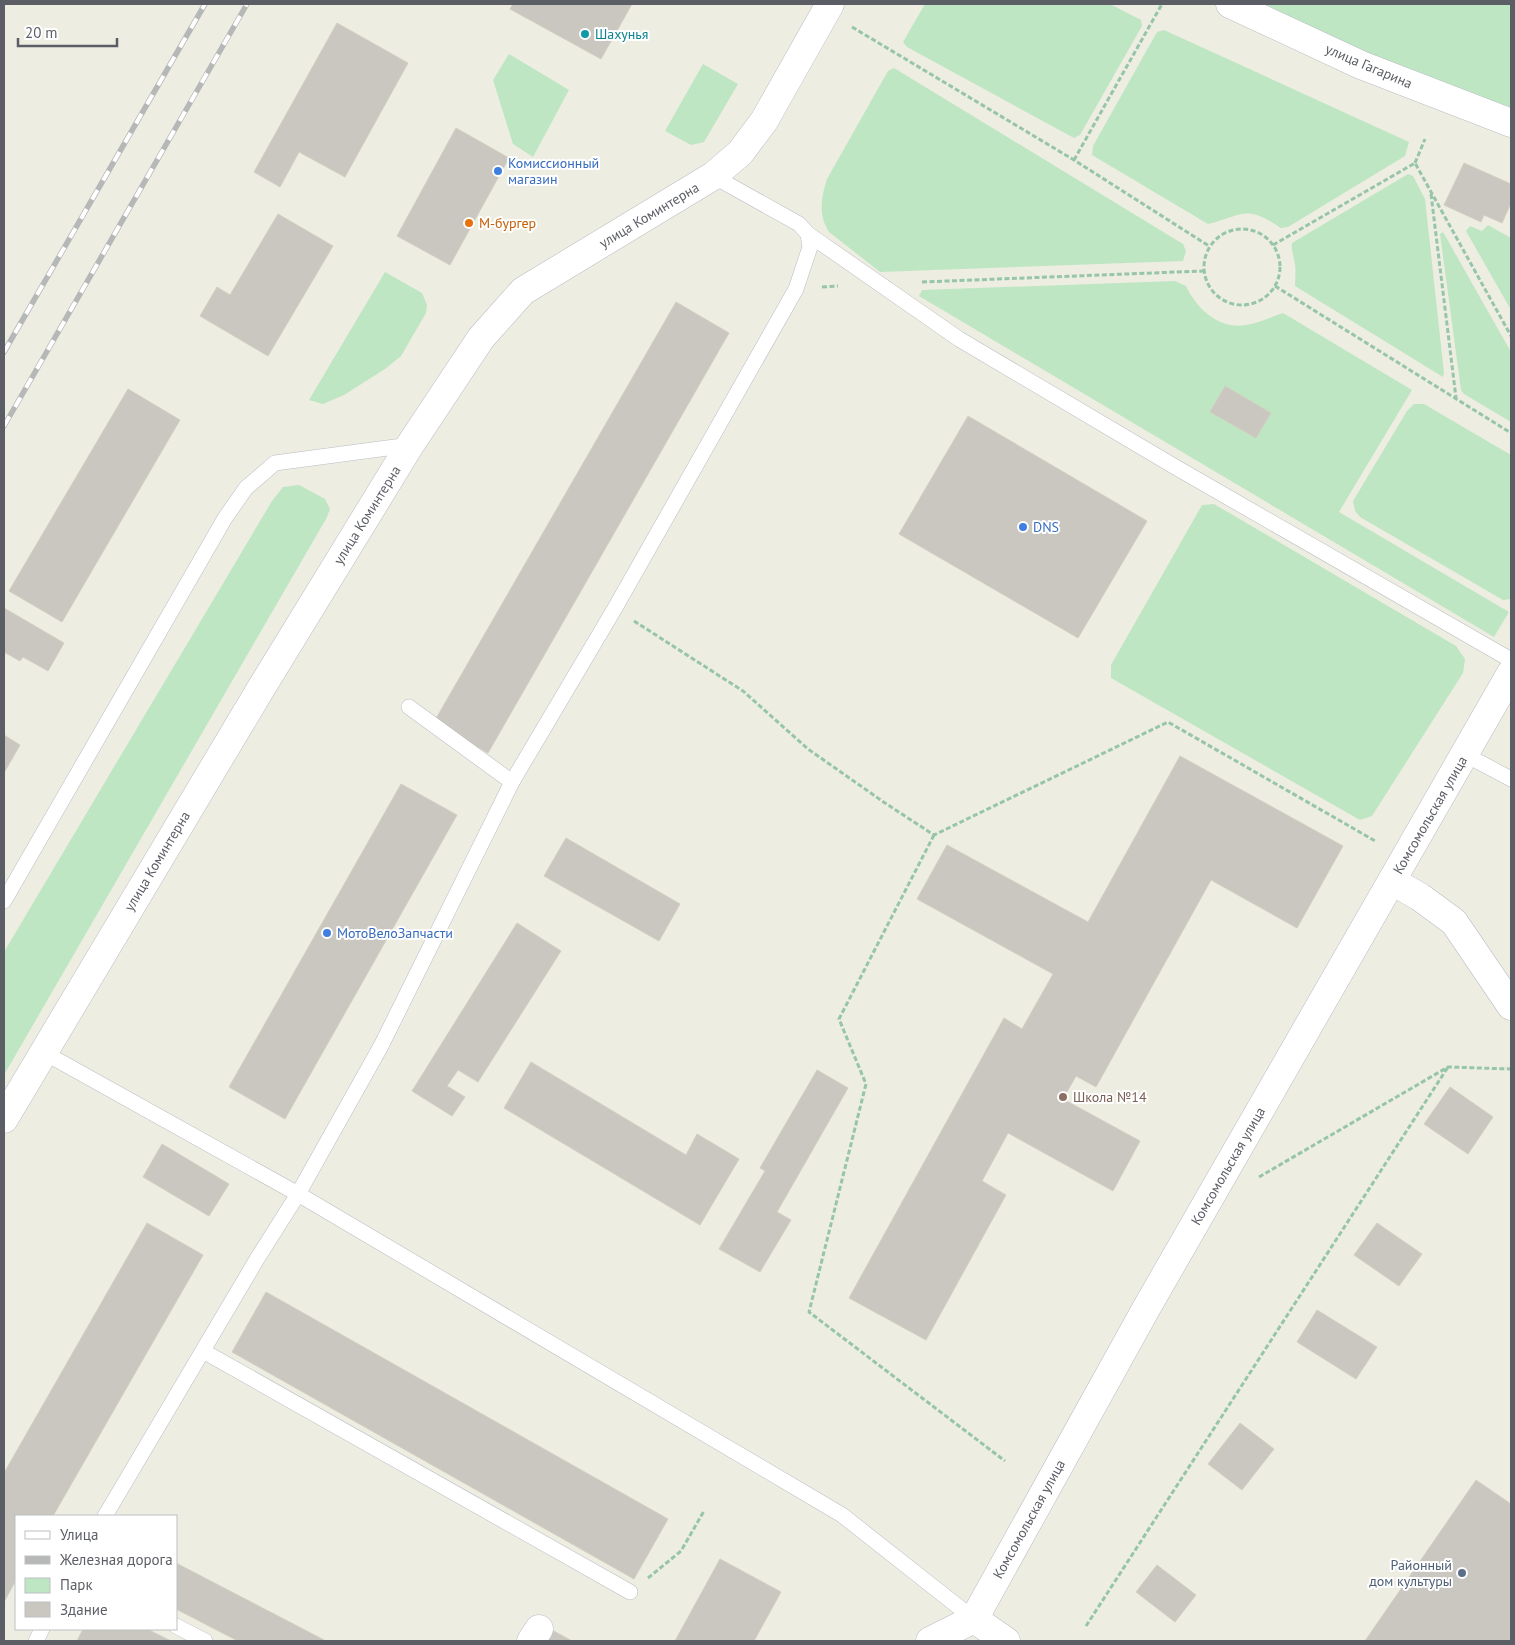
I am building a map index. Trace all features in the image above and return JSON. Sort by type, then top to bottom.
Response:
[{"type":"street","name":"улица Гагарина","points":[[1230,4],[1361,64],[1511,124]]},
{"type":"street","name":"улица Коминтерна","points":[[4,1119],[260,690],[410,445],[481,338],[523,291],[713,176],[740,153],[764,121],[828,7]]},
{"type":"street","name":"Комсомольская улица","points":[[974,1618],[1152,1299],[1466,755],[1511,673]]},
{"type":"street","points":[[1392,881],[1420,897],[1454,922],[1511,1006]]},
{"type":"street","points":[[930,1641],[974,1618],[1006,1641]]},
{"type":"lane","points":[[713,176],[799,224],[808,234],[967,344],[1177,468],[1511,660]]},
{"type":"lane","points":[[106,1515],[298,1194],[381,1046],[512,782],[615,608],[796,288],[810,247],[808,234]]},
{"type":"lane","points":[[4,901],[225,518],[246,488],[275,463],[410,445]]},
{"type":"lane","points":[[409,707],[512,782]]},
{"type":"lane","points":[[1466,755],[1511,780]]},
{"type":"lane","points":[[43,1052],[298,1194],[842,1515],[974,1618]]},
{"type":"lane","points":[[203,1351],[630,1592]]},
{"type":"lane","points":[[178,1627],[205,1641]]},
{"type":"path","points":[[1074,160],[1162,4]]},
{"type":"path","points":[[828,7],[1209,246]]},
{"type":"path","points":[[1274,246],[1415,163],[1426,139]]},
{"type":"path","points":[[1415,163],[1511,336]]},
{"type":"path","points":[[1430,191],[1456,398]]},
{"type":"path","points":[[1242,228],[1254,230],[1265,236],[1274,246],[1278,255],[1280,265],[1279,276],[1275,286],[1257,302],[1246,305],[1233,304],[1222,300],[1206,282],[1203,271],[1204,258],[1209,246],[1218,236],[1229,230],[1242,228]]},
{"type":"path","points":[[796,288],[1203,271]]},
{"type":"path","points":[[1275,286],[1511,433]]},
{"type":"path","points":[[615,608],[743,691],[808,749],[934,835]]},
{"type":"path","points":[[1005,1461],[809,1312],[866,1084],[839,1019],[934,835],[1168,722],[1377,842]]},
{"type":"path","points":[[1254,1180],[1448,1067],[1511,1070]]},
{"type":"path","points":[[1086,1626],[1448,1067]]},
{"type":"path","points":[[630,1592],[681,1552],[704,1511]]},
{"type":"green space","points":[[925,4],[1110,4],[1141,20],[1142,26],[1080,135],[1074,138],[907,47],[903,42]]},
{"type":"green space","points":[[1262,4],[1511,4],[1511,108],[1368,53]]},
{"type":"green space","points":[[1164,30],[1409,142],[1405,156],[1288,227],[1281,228],[1252,214],[1237,215],[1208,224],[1092,155],[1093,146],[1157,32]]},
{"type":"green space","points":[[509,54],[569,90],[533,157],[513,144],[493,80]]},
{"type":"green space","points":[[703,64],[738,84],[704,142],[691,145],[665,131]]},
{"type":"green space","points":[[894,68],[1183,244],[1186,251],[1183,261],[880,272],[829,232],[823,219],[822,206],[827,179],[888,71]]},
{"type":"green space","points":[[1408,174],[1413,176],[1425,199],[1443,377],[1295,286],[1292,243]]},
{"type":"green space","points":[[1488,225],[1511,238],[1511,310],[1466,231],[1470,226],[1482,231]]},
{"type":"green space","points":[[1443,232],[1511,352],[1511,422],[1464,394],[1461,390],[1440,234]]},
{"type":"green space","points":[[385,272],[422,293],[427,305],[426,313],[401,356],[385,369],[344,395],[323,404],[309,400]]},
{"type":"green space","points":[[1175,281],[1186,286],[1202,309],[1218,321],[1236,326],[1246,325],[1283,313],[1412,390],[1339,512],[1509,612],[1494,637],[919,296],[922,290]]},
{"type":"green space","points":[[1414,404],[1424,404],[1511,455],[1511,599],[1503,600],[1360,517],[1355,511],[1353,501],[1407,411]]},
{"type":"green space","points":[[299,485],[325,499],[330,509],[326,519],[4,1075],[4,952],[272,501],[283,487]]},
{"type":"green space","points":[[1214,504],[1456,646],[1465,659],[1463,673],[1372,816],[1360,820],[1111,678],[1111,665],[1202,505]]},
{"type":"building","name":"Шахунья","points":[[513,4],[632,4],[601,59],[510,9]]},
{"type":"building","points":[[337,23],[408,63],[345,177],[299,152],[280,187],[254,172]]},
{"type":"building","points":[[456,128],[509,158],[450,265],[397,236]]},
{"type":"building","points":[[1464,163],[1511,184],[1511,203],[1502,223],[1484,215],[1481,222],[1444,205]]},
{"type":"building","points":[[278,214],[333,246],[268,356],[200,316],[217,287],[230,295]]},
{"type":"building","points":[[676,302],[729,333],[488,753],[434,722]]},
{"type":"building","points":[[1225,386],[1271,413],[1256,438],[1210,412]]},
{"type":"building","points":[[128,389],[180,420],[62,622],[9,591]]},
{"type":"building","name":"DNS","points":[[968,416],[1147,521],[1078,638],[899,534]]},
{"type":"building","points":[[4,608],[64,643],[48,671],[23,657],[20,661],[4,652]]},
{"type":"building","points":[[4,735],[20,745],[4,773]]},
{"type":"building","points":[[1180,756],[1343,846],[1297,928],[1211,880],[1096,1087],[1076,1076],[1063,1099],[1140,1141],[1113,1191],[1008,1133],[982,1181],[1006,1195],[926,1340],[849,1298],[1004,1018],[1022,1029],[1053,974],[917,899],[947,845],[1088,922]]},
{"type":"building","points":[[401,784],[457,815],[285,1119],[229,1087]]},
{"type":"building","points":[[566,838],[680,904],[659,941],[544,876]]},
{"type":"building","points":[[517,923],[561,951],[478,1082],[458,1070],[447,1086],[465,1097],[452,1116],[412,1091]]},
{"type":"building","points":[[531,1062],[686,1155],[697,1134],[739,1159],[700,1225],[504,1108]]},
{"type":"building","points":[[817,1070],[848,1088],[777,1212],[791,1220],[760,1272],[719,1249],[765,1171],[760,1168]]},
{"type":"building","points":[[1450,1087],[1493,1117],[1468,1154],[1424,1124]]},
{"type":"building","points":[[162,1144],[229,1184],[209,1216],[143,1177]]},
{"type":"building","points":[[147,1223],[203,1255],[54,1515],[15,1515],[15,1582],[4,1602],[4,1473]]},
{"type":"building","points":[[1377,1223],[1422,1254],[1399,1286],[1354,1255]]},
{"type":"building","points":[[266,1292],[668,1519],[634,1579],[232,1352]]},
{"type":"building","points":[[1317,1310],[1377,1347],[1356,1379],[1297,1342]]},
{"type":"building","points":[[1240,1423],[1274,1449],[1242,1490],[1208,1464]]},
{"type":"building","name":"Районный дом культуры","points":[[1476,1480],[1511,1504],[1511,1641],[1365,1641]]},
{"type":"building","points":[[720,1559],[781,1592],[754,1641],[675,1641]]},
{"type":"building","points":[[178,1564],[326,1641],[238,1641],[178,1610]]},
{"type":"building","points":[[1157,1565],[1196,1595],[1175,1622],[1136,1592]]},
{"type":"building","points":[[550,1629],[572,1641],[543,1641]]},
{"type":"building","points":[[82,1630],[149,1630],[171,1641],[77,1641]]},
{"type":"railway","points":[[4,352],[205,4]]},
{"type":"railway","points":[[4,426],[247,4]]},
{"type":"place","name":"Шахунья","points":[[585,34]]},
{"type":"place","name":"Комиссионный магазин","points":[[498,171]]},
{"type":"place","name":"М-бургер","points":[[469,223]]},
{"type":"place","name":"DNS","points":[[1023,527]]},
{"type":"place","name":"МотоВелоЗапчасти","points":[[327,933]]},
{"type":"place","name":"Школа №14","points":[[1063,1097]]},
{"type":"place","name":"Районный дом культуры","points":[[1462,1573]]}]
